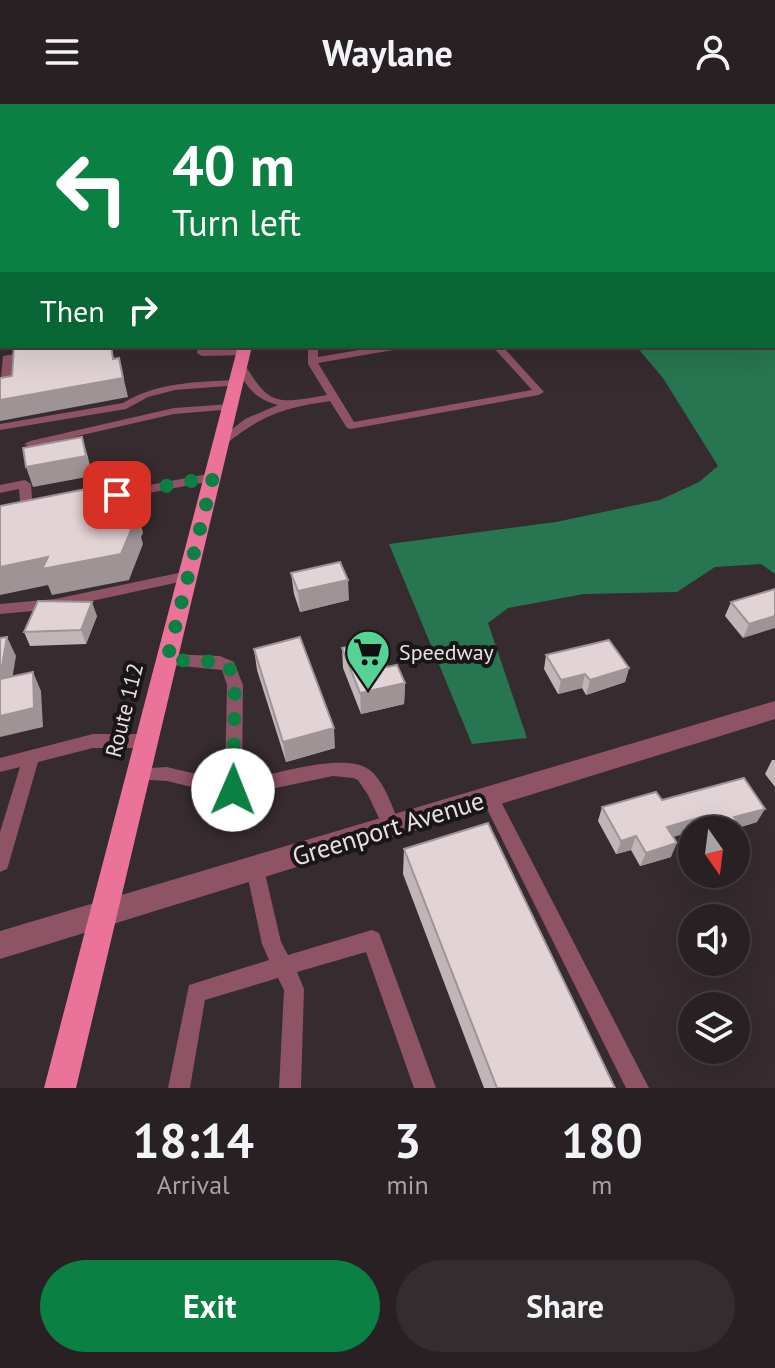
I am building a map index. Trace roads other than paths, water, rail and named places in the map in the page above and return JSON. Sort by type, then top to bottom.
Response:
[{"type":"main road","name":"Route 112","points":[[60,1088],[243,355]]},
{"type":"street","name":"Greenport Avenue","points":[[0,945],[775,710]]},
{"type":"lane","points":[[203,348],[202,353],[243,355],[260,396],[291,404]]},
{"type":"lane","points":[[313,348],[312,361],[351,426],[539,392],[499,348]]},
{"type":"lane","points":[[312,361],[387,348]]},
{"type":"lane","points":[[0,384],[6,383],[7,358],[38,353]]},
{"type":"lane","points":[[0,427],[126,406],[144,395],[175,387],[236,383]]},
{"type":"lane","points":[[221,443],[255,415],[291,404],[334,397]]},
{"type":"lane","points":[[30,444],[76,436],[96,428],[177,410],[230,407]]},
{"type":"lane","points":[[57,506],[213,477]]},
{"type":"lane","points":[[0,489],[25,484],[20,513],[42,509]]},
{"type":"lane","points":[[0,609],[55,604],[188,576]]},
{"type":"lane","points":[[167,660],[220,662],[229,666],[235,685],[233,790]]},
{"type":"lane","points":[[0,765],[93,741],[147,741]]},
{"type":"lane","points":[[0,863],[31,757]]},
{"type":"lane","points":[[138,774],[167,774],[233,790],[333,769],[354,771],[364,775],[375,790],[392,827]]},
{"type":"lane","points":[[490,797],[638,1088]]},
{"type":"lane","points":[[255,869],[272,944],[294,989],[290,1088]]},
{"type":"lane","points":[[179,1088],[196,992],[372,940],[425,1088]]},
{"type":"place","name":"Speedway","points":[[368,691]]}]
